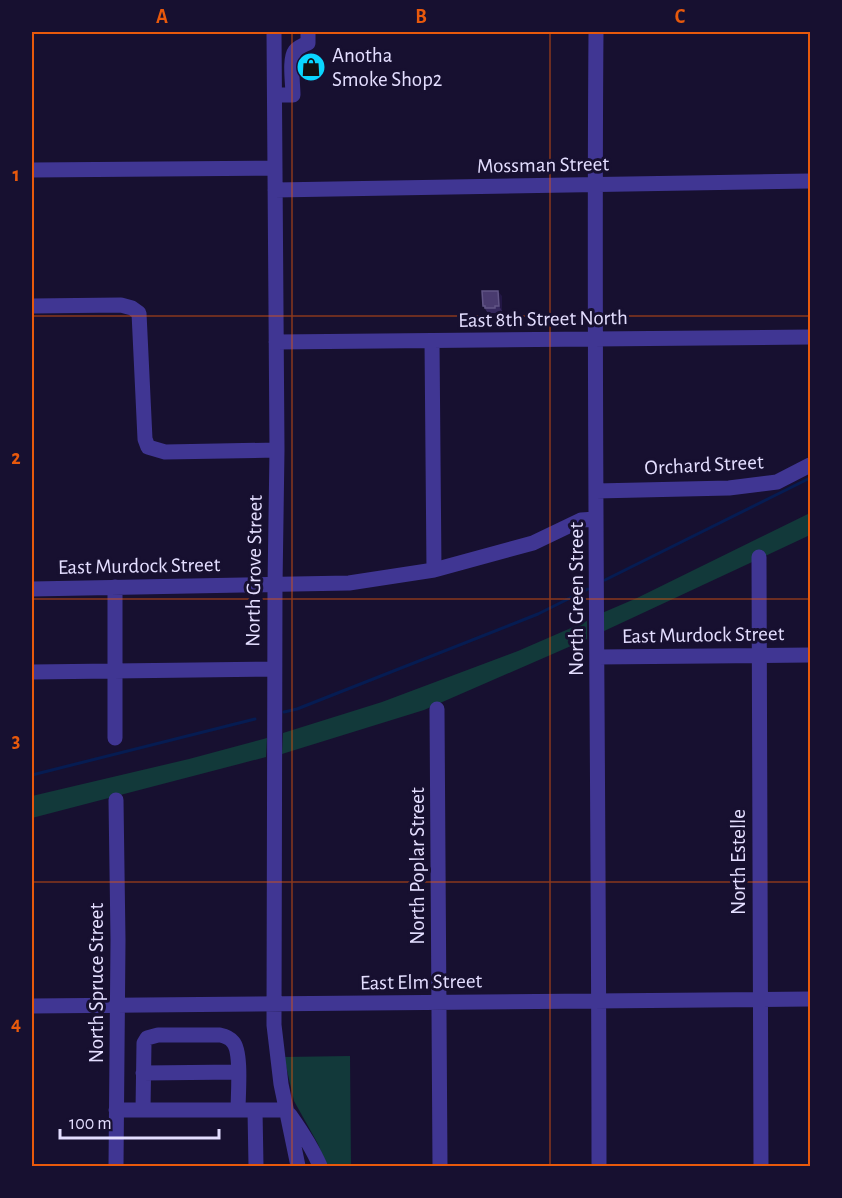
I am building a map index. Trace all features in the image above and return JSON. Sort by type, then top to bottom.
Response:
[{"type":"street","name":"North Grove Street","points":[[274,32],[277,450],[274,586],[274,1004],[281,1084],[298,1167]]},
{"type":"street","points":[[275,95],[293,95],[293,53],[297,48],[308,43],[308,32]]},
{"type":"street","name":"North Green Street","points":[[596,32],[595,339],[599,1167]]},
{"type":"street","points":[[32,170],[275,168]]},
{"type":"street","name":"Mossman Street","points":[[275,190],[810,181]]},
{"type":"street","points":[[32,306],[121,305],[139,313],[145,439],[148,447],[165,452],[277,450]]},
{"type":"street","name":"East 8th Street North","points":[[276,342],[810,337]]},
{"type":"street","points":[[432,341],[434,570]]},
{"type":"street","name":"Orchard Street","points":[[596,491],[729,488],[777,482],[810,465]]},
{"type":"street","name":"East Murdock Street","points":[[32,589],[349,583],[434,570],[533,543],[581,520],[596,519]]},
{"type":"street","name":"North Estelle","points":[[759,557],[761,1167]]},
{"type":"street","points":[[115,587],[115,738]]},
{"type":"street","name":"East Murdock Street","points":[[597,657],[810,655]]},
{"type":"street","points":[[32,672],[274,669]]},
{"type":"street","name":"North Poplar Street","points":[[437,709],[440,1167]]},
{"type":"street","name":"North Spruce Street","points":[[116,800],[116,1167]]},
{"type":"street","name":"East Elm Street","points":[[32,1006],[810,999]]},
{"type":"street","points":[[143,1110],[144,1043],[147,1038],[158,1035],[220,1035],[233,1042],[238,1052],[238,1110]]},
{"type":"street","points":[[143,1073],[238,1072]]},
{"type":"street","points":[[116,1110],[286,1110]]},
{"type":"street","points":[[255,1110],[256,1167]]},
{"type":"street","name":"North Grove Street","points":[[286,1110],[304,1135],[320,1167]]},
{"type":"green space","points":[[810,513],[810,535],[602,632],[602,613]]},
{"type":"green space","points":[[587,621],[587,639],[424,710],[282,754],[283,733],[382,702],[518,651]]},
{"type":"green space","points":[[267,738],[266,757],[32,818],[32,796]]},
{"type":"green space","points":[[350,1056],[351,1166],[327,1166],[318,1144],[294,1101],[284,1057]]},
{"type":"building","points":[[482,291],[498,291],[499,306],[485,308]]},
{"type":"waterway","points":[[605,580],[810,478]]},
{"type":"waterway","points":[[284,712],[297,709],[538,614],[588,589]]},
{"type":"waterway","points":[[32,775],[255,719]]},
{"type":"place","name":"Anotha Smoke Shop2","points":[[311,67]]}]
